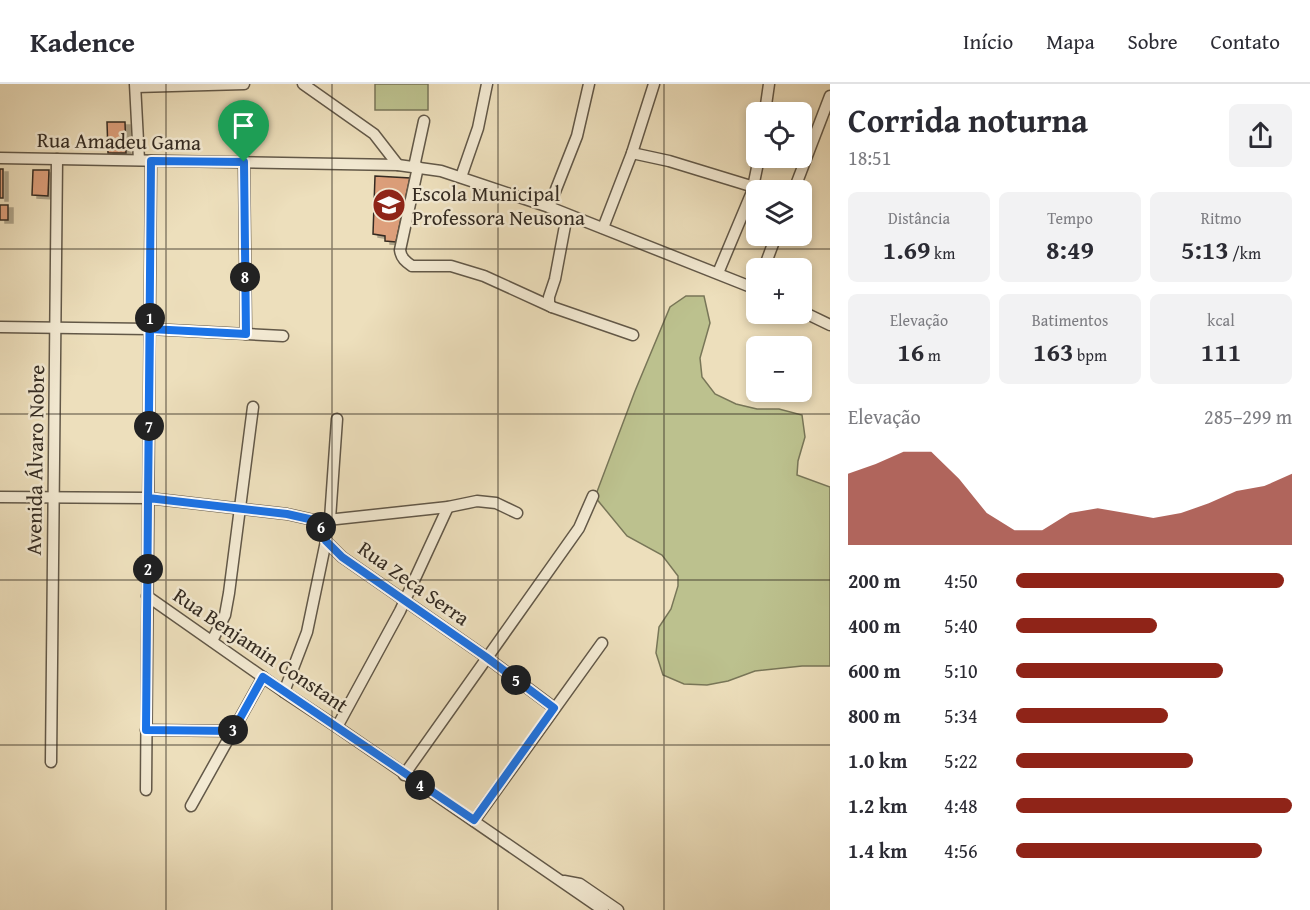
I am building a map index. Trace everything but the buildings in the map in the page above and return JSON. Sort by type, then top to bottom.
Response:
[{"type":"street","points":[[139,160],[136,86],[244,84]]},
{"type":"street","points":[[303,84],[374,134],[398,165]]},
{"type":"street","points":[[461,177],[478,128],[487,84]]},
{"type":"street","points":[[549,207],[577,135],[589,84]]},
{"type":"street","points":[[603,228],[632,153],[654,84]]},
{"type":"street","points":[[766,102],[769,84]]},
{"type":"street","points":[[798,180],[830,96]]},
{"type":"street","points":[[424,122],[401,255],[403,259],[412,266],[451,266],[484,276],[552,307],[633,335]]},
{"type":"street","points":[[632,153],[669,161],[746,185]]},
{"type":"street","name":"Rua Amadeu Gama","points":[[0,158],[416,167],[461,177],[549,207],[746,285]]},
{"type":"street","name":"Avenida Álvaro Nobre","points":[[51,762],[57,159]]},
{"type":"street","points":[[146,790],[151,161]]},
{"type":"street","points":[[244,162],[246,334]]},
{"type":"street","points":[[718,273],[746,208]]},
{"type":"street","points":[[552,307],[549,297],[555,279],[567,214]]},
{"type":"street","points":[[812,316],[830,325]]},
{"type":"street","points":[[0,327],[150,329],[283,336]]},
{"type":"street","points":[[212,641],[226,610],[253,407]]},
{"type":"street","points":[[330,519],[337,419]]},
{"type":"street","points":[[404,775],[579,528],[593,496]]},
{"type":"street","points":[[0,497],[148,498],[287,514],[318,521],[485,501],[496,503],[517,513]]},
{"type":"street","points":[[338,727],[404,601],[448,507]]},
{"type":"street","name":"Rua Zeca Serra","points":[[318,521],[326,541],[342,557],[486,657],[554,708]]},
{"type":"street","points":[[284,692],[307,632],[326,541]]},
{"type":"street","name":"Rua Benjamin Constant","points":[[147,596],[603,910]]},
{"type":"street","points":[[474,820],[602,643]]},
{"type":"street","points":[[191,806],[263,677]]},
{"type":"street","points":[[146,730],[233,731]]},
{"type":"street","name":"Rua Benjamin Constant","points":[[559,880],[580,884],[618,910]]},
{"type":"green space","points":[[375,84],[428,84],[428,110],[375,110]]},
{"type":"green space","points":[[686,296],[704,296],[710,323],[700,358],[702,377],[715,394],[736,404],[757,409],[779,409],[802,415],[805,437],[798,461],[797,475],[830,487],[830,666],[802,666],[755,671],[728,681],[707,685],[684,684],[663,675],[656,653],[659,627],[671,609],[678,586],[678,576],[662,555],[627,536],[595,497],[670,307]]},
{"type":"place","name":"Escola Municipal Professora Neusona","points":[[389,205]]},
{"type":"route","points":[[244,162],[151,161],[146,730],[233,731],[263,677],[404,775],[474,820],[554,708],[486,657],[342,557],[326,541],[318,521],[287,514],[148,498],[150,329],[246,334],[244,162]]}]
